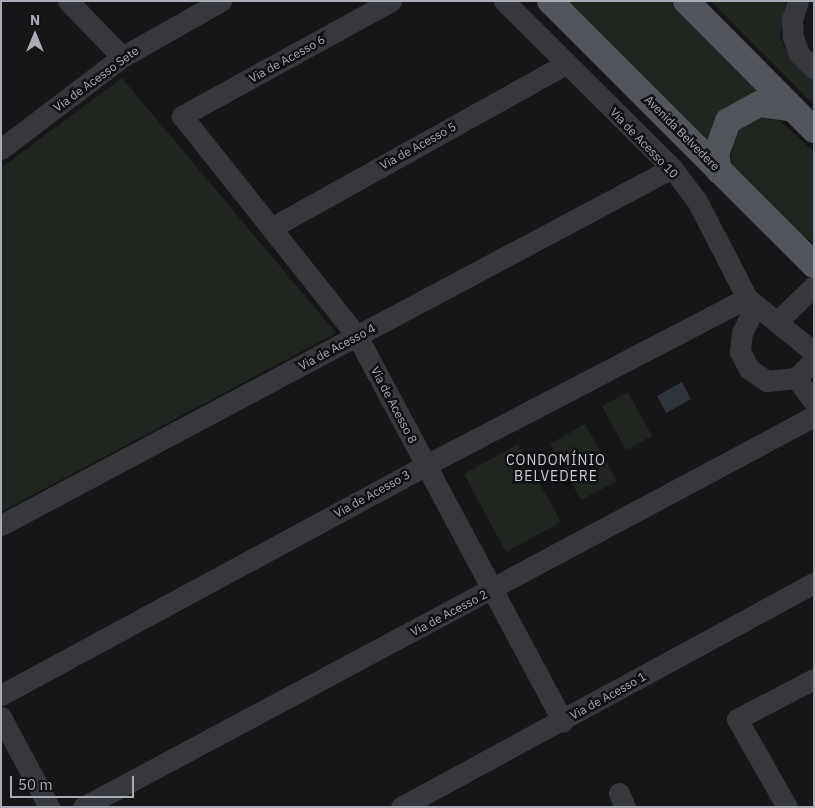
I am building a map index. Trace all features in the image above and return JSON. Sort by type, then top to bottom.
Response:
[{"type":"main road","name":"Avenida Belvedere","points":[[550,1],[814,265]]},
{"type":"main road","points":[[686,1],[814,130]]},
{"type":"main road","points":[[720,171],[716,154],[728,121],[759,104],[793,110]]},
{"type":"street","points":[[68,1],[122,57]]},
{"type":"street","name":"Via de Acesso Sete","points":[[6,138],[122,57],[222,1]]},
{"type":"street","name":"Via de Acesso 6","points":[[182,116],[392,1]]},
{"type":"street","name":"Via de Acesso 10","points":[[504,1],[672,168],[697,201],[752,301],[779,320],[814,352]]},
{"type":"street","points":[[795,10],[798,54],[814,69]]},
{"type":"street","name":"Via de Acesso 5","points":[[271,228],[566,64]]},
{"type":"street","name":"Via de Acesso 8","points":[[182,116],[357,336],[563,721]]},
{"type":"street","name":"Via de Acesso 4","points":[[1,525],[672,168]]},
{"type":"street","points":[[779,320],[814,286]]},
{"type":"street","points":[[752,301],[742,332],[740,352],[749,369],[767,380],[796,378],[814,360]]},
{"type":"street","name":"Via de Acesso 3","points":[[1,695],[426,465],[752,301]]},
{"type":"street","points":[[796,378],[814,402]]},
{"type":"street","name":"Via de Acesso 2","points":[[83,807],[493,590],[814,416]]},
{"type":"street","name":"Via de Acesso 1","points":[[401,807],[563,721],[814,583]]},
{"type":"street","points":[[787,807],[738,720],[814,679]]},
{"type":"street","points":[[1,717],[49,807]]},
{"type":"shaded area","points":[[568,1],[672,1],[768,98],[707,141]]},
{"type":"shaded area","points":[[711,1],[786,1],[780,36],[785,49],[814,78],[814,105]]},
{"type":"shaded area","points":[[122,78],[336,333],[1,512],[1,168]]},
{"type":"shaded area","points":[[756,117],[779,120],[814,152],[814,243],[779,217],[731,165],[733,131]]},
{"type":"shaded area","points":[[682,382],[691,399],[666,413],[657,396]]},
{"type":"shaded area","points":[[628,392],[652,436],[626,450],[602,406]]},
{"type":"shaded area","points":[[585,424],[617,481],[581,500],[550,444]]},
{"type":"shaded area","points":[[518,444],[561,522],[506,552],[464,474]]},
{"type":"district","name":"CONDOMÍNIO BELVEDERE","points":[[556,468]]}]
